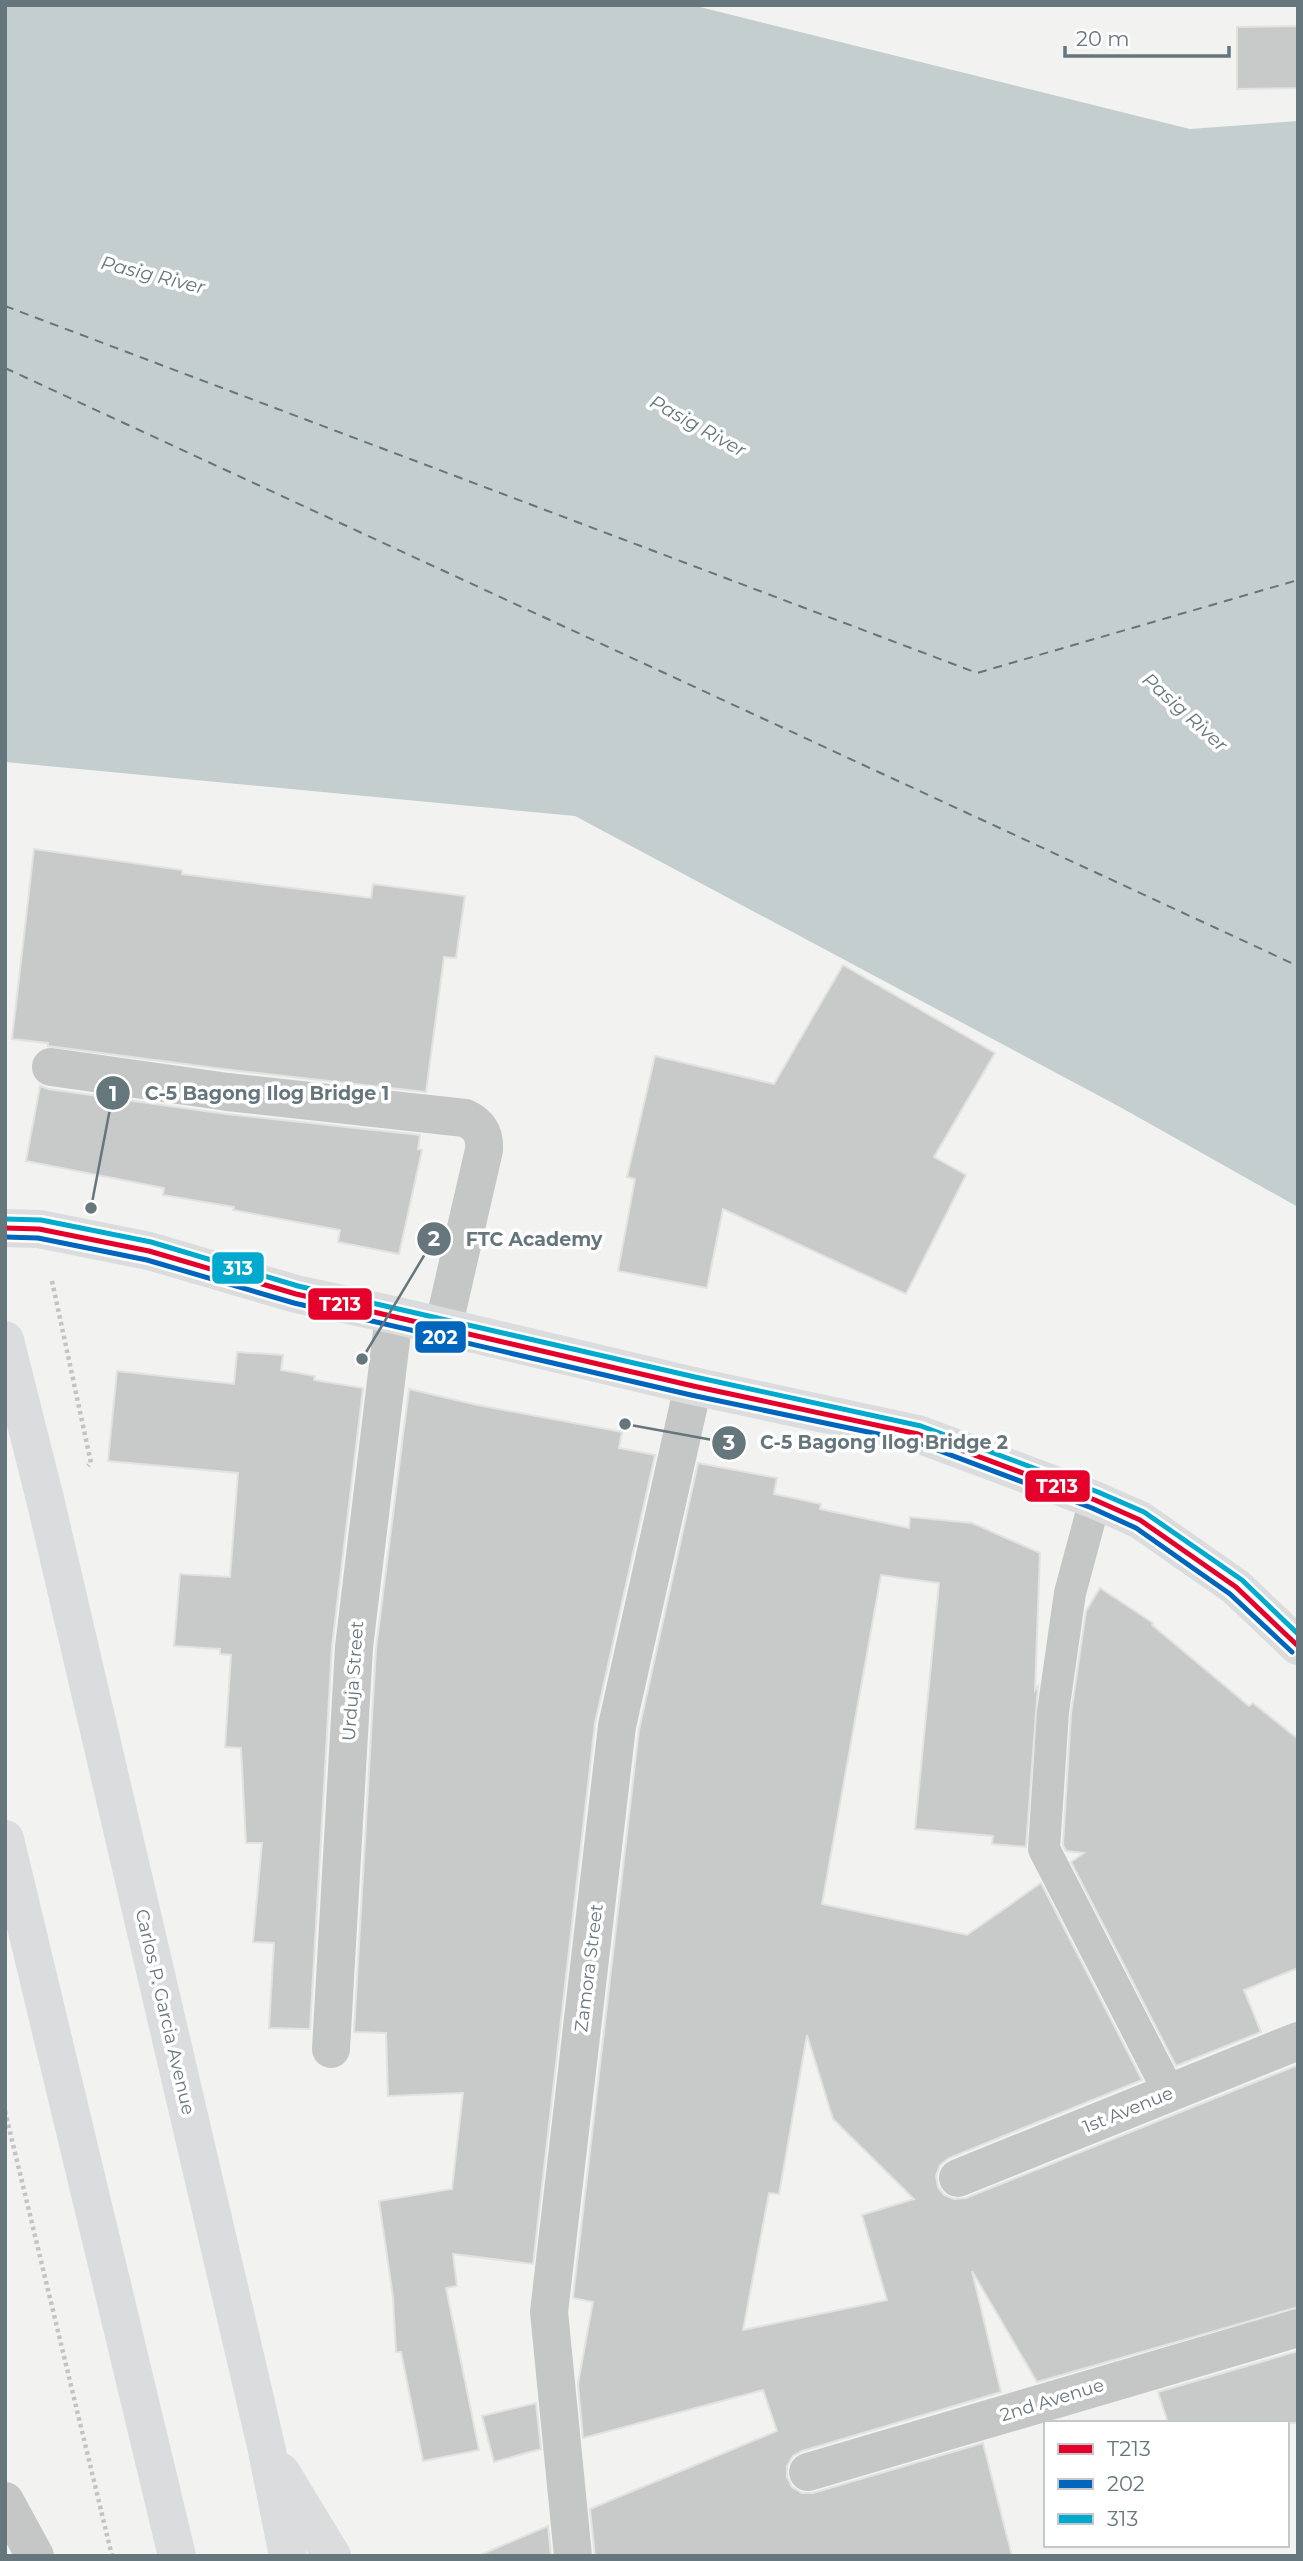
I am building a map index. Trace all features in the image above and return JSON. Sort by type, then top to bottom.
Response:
[{"type":"main road","points":[[22,1229],[149,1251],[296,1294],[693,1386],[918,1434],[1095,1500],[1140,1520],[1236,1587],[1298,1646]]},
{"type":"main road","name":"Carlos P. Garcia Avenue","points":[[5,1340],[266,2446],[288,2556]]},
{"type":"main road","points":[[5,1839],[177,2556]]},
{"type":"main road","points":[[266,2446],[332,2556]]},
{"type":"street","points":[[51,1067],[228,1091],[465,1118],[475,1122],[485,1139],[484,1150],[443,1328]]},
{"type":"street","name":"Urduja Street","points":[[331,2049],[354,1647],[394,1315]]},
{"type":"street","name":"Zamora Street","points":[[573,2556],[549,2312],[617,1726],[693,1386]]},
{"type":"street","name":"1st Avenue","points":[[958,2178],[1298,2041]]},
{"type":"street","name":"2nd Avenue","points":[[808,2472],[1298,2328]]},
{"type":"street","points":[[5,2501],[35,2556]]},
{"type":"lane","points":[[1095,1500],[1070,1593],[1053,1712],[1044,1849],[1170,2094]]},
{"type":"path","points":[[22,1229],[91,1463]]},
{"type":"path","points":[[5,2111],[112,2556]]},
{"type":"water","name":"Pasig River","points":[[5,5],[692,5],[1190,129],[1298,121],[1298,1207],[1120,1107],[575,816],[5,762]]},
{"type":"building","points":[[1298,26],[1298,88],[1237,89],[1237,27]]},
{"type":"building","points":[[34,849],[182,870],[182,874],[371,898],[373,884],[465,896],[456,958],[444,957],[426,1092],[231,1070],[12,1039]]},
{"type":"building","points":[[843,965],[995,1053],[934,1157],[966,1175],[906,1294],[723,1209],[707,1288],[618,1271],[635,1179],[627,1177],[655,1056],[774,1084]]},
{"type":"building","points":[[40,1086],[226,1114],[420,1135],[418,1149],[422,1150],[399,1254],[338,1242],[340,1230],[163,1195],[164,1188],[26,1161]]},
{"type":"building","points":[[237,1352],[283,1355],[281,1370],[315,1376],[314,1380],[363,1388],[332,1646],[310,2029],[269,2028],[274,1943],[253,1942],[262,1843],[246,1843],[241,1748],[225,1747],[231,1655],[220,1654],[220,1649],[174,1646],[180,1574],[230,1577],[238,1473],[108,1461],[117,1371],[234,1384]]},
{"type":"building","points":[[409,1389],[477,1405],[622,1432],[619,1448],[655,1455],[595,1723],[533,2264],[453,2254],[457,2286],[446,2288],[479,2450],[423,2461],[401,2352],[396,2352],[393,2297],[379,2201],[452,2189],[463,2093],[388,2096],[386,2033],[354,2032],[376,1649]]},
{"type":"building","points":[[698,1463],[777,1478],[774,1494],[821,1504],[820,1509],[909,1528],[910,1517],[972,1523],[1040,1553],[1035,1690],[1038,1686],[1026,1847],[992,1844],[993,1836],[915,1829],[939,1583],[881,1575],[822,1904],[967,1935],[1041,1883],[1142,2080],[949,2158],[940,2165],[936,2176],[938,2187],[944,2195],[954,2199],[966,2198],[1298,2065],[1298,2307],[1037,2382],[972,2271],[1001,2392],[802,2451],[793,2456],[787,2466],[787,2477],[792,2487],[802,2493],[813,2493],[983,2443],[1012,2556],[595,2556],[590,2509],[777,2431],[763,2390],[583,2438],[578,2384],[593,2302],[573,2298],[639,1730]],"holes":[[[807,2035],[833,2119],[914,2199],[862,2215],[887,2300],[743,2330],[769,2193],[779,2194]]]},
{"type":"building","points":[[1100,1588],[1153,1623],[1152,1625],[1249,1706],[1253,1703],[1298,1739],[1298,1968],[1244,1990],[1261,2032],[1176,2066],[1071,1862],[1084,1853],[1066,1851],[1063,1845],[1071,1714],[1086,1611]]},
{"type":"building","points":[[1298,2351],[1298,2423],[1167,2421],[1158,2392]]},
{"type":"building","points":[[536,2403],[541,2449],[494,2462],[482,2416]]},
{"type":"building","points":[[548,2526],[551,2556],[480,2556],[480,2555]]},
{"type":"ferry route","points":[[5,306],[977,673],[1298,580]]},
{"type":"ferry route","points":[[5,368],[1298,966]]},
{"type":"transit line","name":"313","points":[[5,1219],[41,1220],[151,1242],[298,1286],[921,1426],[1098,1492],[1144,1512],[1242,1580],[1298,1634]]},
{"type":"transit line","name":"T213","points":[[5,1228],[39,1229],[149,1251],[296,1294],[693,1386],[918,1434],[1095,1500],[1140,1520],[1236,1587],[1298,1646]]},
{"type":"transit line","name":"202","points":[[5,1237],[38,1238],[147,1260],[294,1303],[691,1395],[916,1442],[1092,1508],[1136,1528],[1230,1594],[1292,1652]]},
{"type":"place","name":"C-5 Bagong Ilog Bridge 1","points":[[91,1208]]},
{"type":"place","name":"FTC Academy","points":[[362,1359]]},
{"type":"place","name":"C-5 Bagong Ilog Bridge 2","points":[[625,1424]]}]
